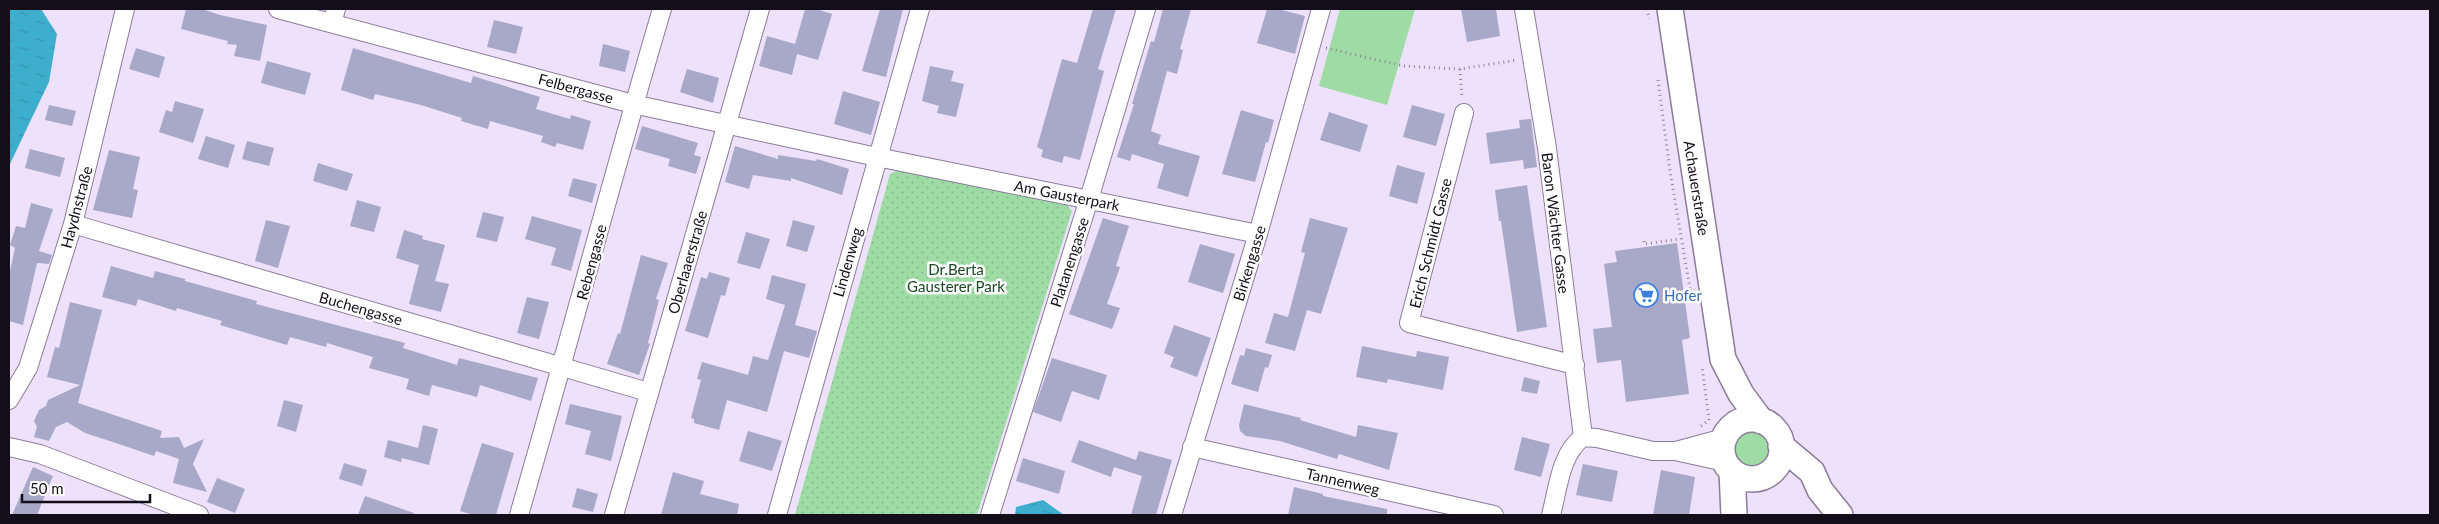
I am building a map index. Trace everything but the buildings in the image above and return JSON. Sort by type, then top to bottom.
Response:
[{"type":"street","name":"Haydnstraße","points":[[9,400],[28,368],[73,224],[125,9]]},
{"type":"street","name":"Felbergasse","points":[[278,9],[334,16],[633,104],[877,157]]},
{"type":"street","name":"Rebengasse","points":[[518,515],[563,366],[633,104],[662,9]]},
{"type":"street","name":"Oberlaaerstraße","points":[[614,515],[760,9]]},
{"type":"street","name":"Lindenweg","points":[[777,515],[920,9]]},
{"type":"street","name":"Platanengasse","points":[[990,515],[1089,199],[1146,9]]},
{"type":"street","name":"Birkengasse","points":[[1172,515],[1258,234],[1321,9]]},
{"type":"street","name":"Baron Wächter Gasse","points":[[1524,9],[1547,148],[1583,437]]},
{"type":"street","name":"Achauerstraße","points":[[1670,9],[1726,367],[1724,385],[1734,515]]},
{"type":"street","name":"Erich Schmidt Gasse","points":[[1464,113],[1409,323],[1575,365]]},
{"type":"street","name":"Am Gausterpark","points":[[877,157],[1258,234]]},
{"type":"street","name":"Buchengasse","points":[[73,224],[648,392]]},
{"type":"street","name":"Achauerstraße","points":[[1726,367],[1741,394],[1760,421]]},
{"type":"street","points":[[1728,450],[1743,420],[1760,421],[1775,430],[1781,446],[1812,472],[1820,490],[1840,515]]},
{"type":"street","points":[[1551,515],[1565,460],[1572,445],[1583,437],[1597,438],[1653,450],[1728,450]]},
{"type":"street","points":[[1676,451],[1698,445],[1728,450]]},
{"type":"street","points":[[1747,515],[1748,498],[1763,476],[1778,463],[1781,446]]},
{"type":"street","points":[[9,447],[40,454],[199,515]]},
{"type":"street","name":"Tannenweg","points":[[1192,447],[1494,515]]},
{"type":"street","points":[[1728,450],[1741,477],[1792,474],[1820,490]]},
{"type":"path","points":[[1647,9],[1650,27]]},
{"type":"path","points":[[1311,44],[1403,66],[1460,69],[1532,57]]},
{"type":"path","points":[[1460,69],[1464,113]]},
{"type":"path","points":[[1657,73],[1680,239],[1689,293],[1694,307]]},
{"type":"path","points":[[1644,241],[1644,244],[1680,239]]},
{"type":"path","points":[[1698,445],[1698,429],[1709,420],[1702,362]]},
{"type":"green space","points":[[1340,9],[1415,9],[1387,105],[1319,86]]},
{"type":"green space","name":"Dr.Berta Gausterer Park","points":[[905,167],[1062,200],[1072,211],[977,515],[795,515],[890,174]]},
{"type":"green space","points":[[1751,432],[1758,433],[1763,437],[1767,442],[1767,456],[1763,461],[1758,465],[1751,466],[1744,465],[1739,461],[1735,456],[1734,449],[1735,442],[1739,437],[1744,433]]},
{"type":"water","points":[[9,9],[41,9],[57,34],[49,82],[9,166]]},
{"type":"water","points":[[1043,500],[1064,515],[1015,515],[1016,507]]},
{"type":"place","name":"Hofer","points":[[1646,295]]}]
